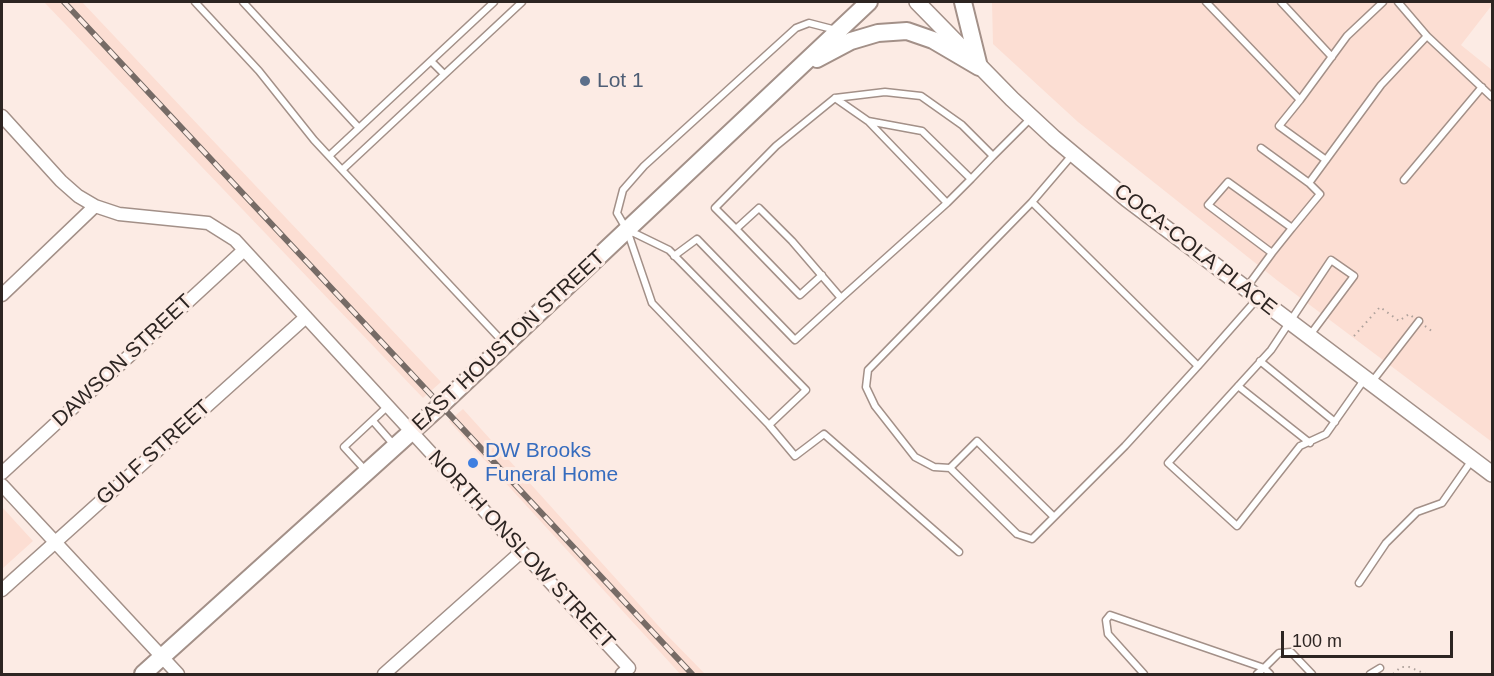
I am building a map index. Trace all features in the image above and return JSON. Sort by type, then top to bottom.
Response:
[{"type":"main road","name":"EAST HOUSTON STREET","points":[[143,675],[396,447],[869,2]]},
{"type":"main road","points":[[963,2],[979,67]]},
{"type":"main road","points":[[800,68],[851,41],[878,33],[906,32],[933,40],[979,67]]},
{"type":"street","name":"COCA-COLA PLACE","points":[[917,2],[979,67],[1073,154],[1308,338],[1492,474]]},
{"type":"street","name":"NORTH ONSLOW STREET","points":[[2,116],[61,181],[78,196],[95,206],[119,214],[208,224],[221,229],[244,250],[412,432],[626,671]]},
{"type":"street","points":[[2,295],[95,206]]},
{"type":"street","name":"DAWSON STREET","points":[[2,473],[244,250]]},
{"type":"street","name":"GULF STREET","points":[[2,590],[306,317]]},
{"type":"street","points":[[2,485],[178,675]]},
{"type":"street","points":[[384,675],[521,552]]},
{"type":"lane","points":[[195,2],[259,70],[329,156],[505,344]]},
{"type":"lane","points":[[243,2],[359,128]]},
{"type":"lane","points":[[329,156],[494,2]]},
{"type":"lane","points":[[342,170],[522,2]]},
{"type":"lane","points":[[1206,2],[1299,100]]},
{"type":"lane","points":[[1281,2],[1332,57]]},
{"type":"lane","points":[[1326,160],[1280,126],[1347,36],[1383,2]]},
{"type":"lane","points":[[1398,2],[1427,36],[1492,97]]},
{"type":"lane","points":[[838,31],[809,23],[796,28],[652,158],[623,190],[617,213],[627,230],[652,303],[769,425],[795,456],[824,434],[959,552]]},
{"type":"lane","points":[[1309,183],[1382,85],[1427,36]]},
{"type":"lane","points":[[431,61],[444,74]]},
{"type":"lane","points":[[1404,180],[1482,87]]},
{"type":"lane","points":[[822,275],[800,296],[715,208],[776,146],[835,98],[885,92],[921,96],[962,125],[993,156]]},
{"type":"lane","points":[[835,98],[868,122],[946,203]]},
{"type":"lane","points":[[674,256],[697,239],[795,340],[946,203],[1032,118]]},
{"type":"lane","points":[[868,122],[922,131],[971,179]]},
{"type":"lane","points":[[1073,154],[1032,202],[868,370],[866,387],[875,406],[915,457],[934,467],[950,468],[1017,534],[1032,539],[1125,446],[1198,366],[1251,294],[1272,254],[1320,194],[1309,183],[1261,148]]},
{"type":"lane","points":[[1272,254],[1208,205],[1228,182],[1292,228]]},
{"type":"lane","points":[[1032,202],[1198,366]]},
{"type":"lane","points":[[736,229],[759,208],[841,298]]},
{"type":"lane","points":[[627,230],[669,250],[806,390],[769,425]]},
{"type":"lane","points":[[1308,338],[1354,276],[1331,260],[1290,324],[1260,362],[1168,463],[1237,526],[1300,446],[1326,434],[1367,381],[1419,321]]},
{"type":"lane","points":[[1260,362],[1335,422]]},
{"type":"lane","points":[[1238,386],[1310,443]]},
{"type":"lane","points":[[368,472],[344,447],[388,406]]},
{"type":"lane","points":[[373,421],[396,447]]},
{"type":"lane","points":[[950,468],[976,441],[1054,518]]},
{"type":"lane","points":[[1359,583],[1386,543],[1417,512],[1442,502],[1473,460]]},
{"type":"lane","points":[[1144,675],[1108,634],[1106,620],[1110,615],[1264,668],[1270,675]]},
{"type":"lane","points":[[1257,675],[1279,653],[1287,651],[1294,654],[1312,675]]},
{"type":"lane","points":[[1370,675],[1380,668]]},
{"type":"path","points":[[1354,336],[1380,308],[1399,321],[1409,314],[1433,332]]},
{"type":"path","points":[[1393,675],[1401,667],[1409,667],[1426,675]]},
{"type":"shaded area","points":[[44,2],[82,2],[441,382],[423,398]]},
{"type":"shaded area","points":[[992,2],[1492,2],[1461,45],[1492,70],[1492,442],[1278,281],[1078,122],[993,44]]},
{"type":"shaded area","points":[[463,409],[664,632],[705,674],[680,674],[449,421]]},
{"type":"shaded area","points":[[2,507],[33,541],[2,569]]},
{"type":"railway","points":[[64,2],[692,674]]},
{"type":"place","name":"Lot 1","points":[[585,81]]},
{"type":"place","name":"DW Brooks Funeral Home","points":[[473,463]]}]
